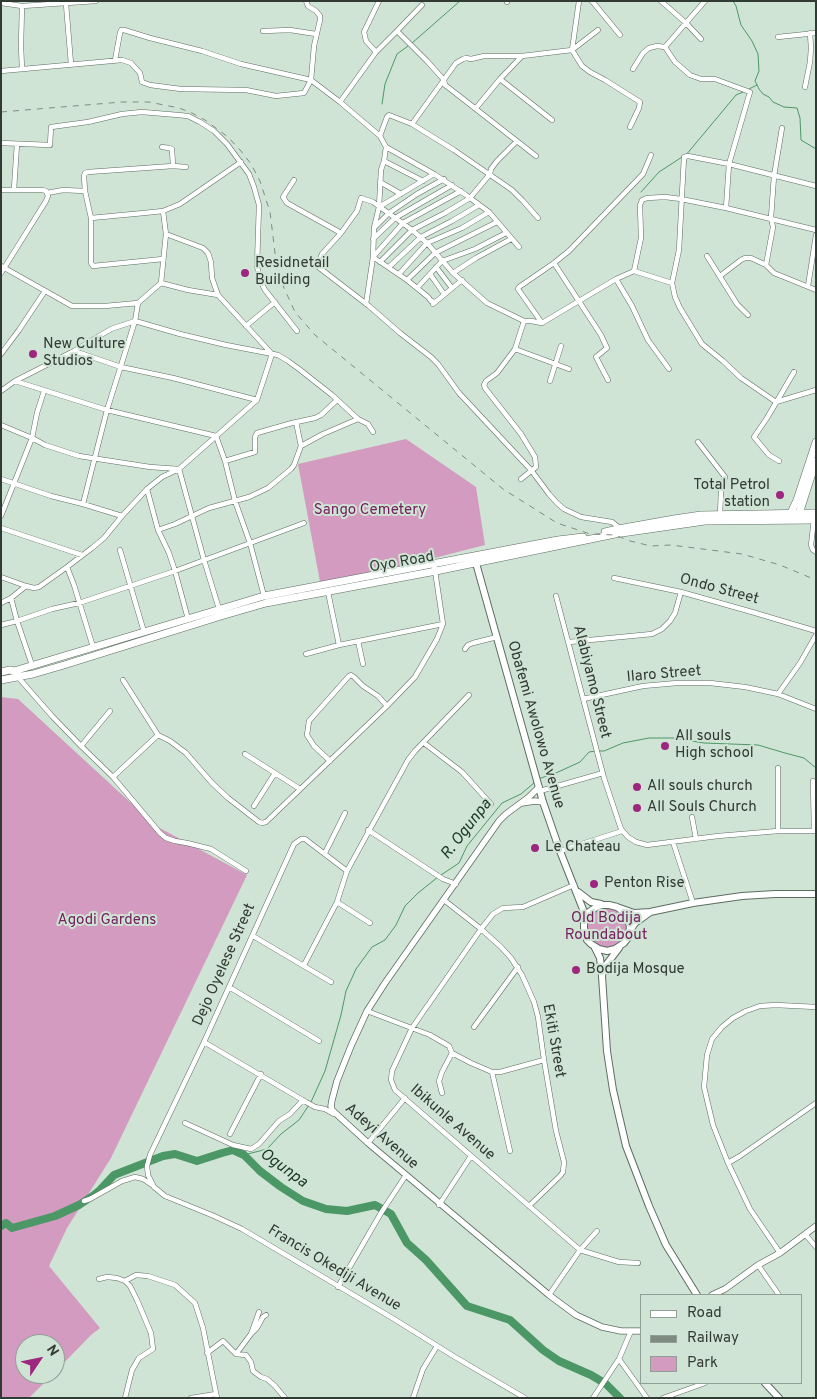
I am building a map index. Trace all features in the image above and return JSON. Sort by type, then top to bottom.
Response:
[{"type":"main road","points":[[798,516],[815,457],[816,442]]},
{"type":"main road","points":[[790,516],[815,457]]},
{"type":"main road","points":[[804,500],[815,516]]},
{"type":"main road","name":"Oyo Road","points":[[1,672],[14,671],[93,648],[266,604],[328,592],[558,540],[618,531],[674,519],[720,514],[815,516]]},
{"type":"main road","name":"Oyo Road","points":[[618,531],[705,521],[790,516]]},
{"type":"main road","name":"Obafemi Awolowo Avenue","points":[[475,559],[543,802],[586,917]]},
{"type":"main road","name":"Oyo Road","points":[[1,680],[54,668],[130,640],[144,632],[264,596],[435,568]]},
{"type":"main road","points":[[575,888],[591,902],[609,904],[634,913],[650,912],[742,896],[816,894]]},
{"type":"main road","points":[[609,904],[593,909],[584,922],[585,934],[600,958],[607,1051],[613,1090],[626,1146],[649,1206],[666,1245],[696,1294]]},
{"type":"main road","points":[[616,907],[624,912],[628,919],[630,931]]},
{"type":"main road","points":[[602,976],[606,965],[624,943],[635,923],[650,912]]},
{"type":"main road","points":[[595,948],[607,951],[619,948]]},
{"type":"main road","points":[[766,1384],[779,1398]]},
{"type":"street","points":[[1,3],[22,6],[96,1]]},
{"type":"street","points":[[1,70],[122,60],[131,63],[140,73],[141,80],[144,83],[181,89],[246,90],[276,96],[304,93],[310,80],[320,16],[308,6],[306,1]]},
{"type":"street","points":[[376,52],[366,41],[364,32],[379,1]]},
{"type":"street","points":[[579,1],[572,50],[582,66],[640,102],[630,127]]},
{"type":"street","points":[[592,1],[620,35]]},
{"type":"street","points":[[660,1],[686,23],[700,39]]},
{"type":"street","points":[[665,47],[705,1]]},
{"type":"street","points":[[66,4],[72,64]]},
{"type":"street","points":[[340,102],[376,52],[422,5]]},
{"type":"street","points":[[22,6],[22,69]]},
{"type":"street","points":[[115,60],[120,33],[121,30],[124,30],[202,50],[241,64],[310,80],[340,102],[380,136],[386,147],[452,185],[489,212],[518,247]]},
{"type":"street","points":[[264,31],[290,30],[316,34]]},
{"type":"street","points":[[412,124],[456,63],[462,59],[484,56],[522,56],[572,50],[598,30]]},
{"type":"street","points":[[397,31],[444,80],[449,88],[536,156]]},
{"type":"street","points":[[778,37],[813,33],[805,87]]},
{"type":"street","points":[[633,68],[643,53],[649,48],[656,46],[665,47],[675,62],[690,75],[701,79],[715,79],[750,92],[729,164],[726,208]]},
{"type":"street","points":[[476,108],[522,56]]},
{"type":"street","points":[[500,79],[552,120]]},
{"type":"street","points":[[1,143],[50,145],[51,127],[88,122],[122,114],[161,113],[188,116],[200,122],[214,131],[228,144],[249,174],[259,205],[257,266],[260,280],[265,290],[297,331]]},
{"type":"street","points":[[380,136],[389,115],[412,124],[512,190],[538,218]]},
{"type":"street","points":[[766,265],[773,227],[771,218],[774,176],[782,128]]},
{"type":"street","points":[[380,262],[412,230],[470,198],[490,174],[497,161],[516,142]]},
{"type":"street","points":[[14,189],[17,144]]},
{"type":"street","points":[[162,147],[172,150],[173,166]]},
{"type":"street","points":[[366,304],[372,257],[372,239],[379,207],[381,170],[386,147]]},
{"type":"street","points":[[542,323],[518,288],[569,251],[643,174],[651,155]]},
{"type":"street","points":[[776,402],[741,378],[723,360],[702,344],[675,297],[672,283],[679,250],[684,157],[688,156],[729,164],[816,186]]},
{"type":"street","points":[[384,160],[423,181]]},
{"type":"street","points":[[91,218],[163,211],[180,204],[241,162]]},
{"type":"street","points":[[163,259],[93,266],[91,264],[91,218],[84,176],[88,172],[173,166],[186,167]]},
{"type":"street","points":[[379,207],[434,174]]},
{"type":"street","points":[[294,180],[283,197],[287,203],[341,233]]},
{"type":"street","points":[[374,228],[389,213],[417,194],[444,180]]},
{"type":"street","points":[[380,182],[401,194]]},
{"type":"street","points":[[372,239],[395,218],[452,185]]},
{"type":"street","points":[[1,190],[43,190],[47,193],[63,190],[85,191]]},
{"type":"street","points":[[372,257],[403,223],[461,191]]},
{"type":"street","points":[[47,193],[46,201],[2,269],[76,307],[138,304]]},
{"type":"street","points":[[634,272],[641,238],[640,205],[642,200],[650,197],[681,199],[771,218],[816,230]]},
{"type":"street","points":[[618,531],[617,526],[612,522],[581,517],[564,509],[549,494],[531,470],[459,393],[438,364],[317,266],[322,254],[357,211],[362,198],[373,202],[421,237],[453,273],[487,303],[524,321],[542,323],[616,279],[634,272],[672,283]]},
{"type":"street","points":[[389,267],[421,237],[479,205]]},
{"type":"street","points":[[83,504],[107,410],[135,320],[138,304],[161,283],[166,234],[163,211]]},
{"type":"street","points":[[399,274],[427,243],[462,228],[489,212]]},
{"type":"street","points":[[408,280],[435,253],[497,222]]},
{"type":"street","points":[[417,288],[442,261],[475,249],[506,233]]},
{"type":"street","points":[[166,234],[203,248],[208,253],[211,262],[212,278],[218,295],[272,354]]},
{"type":"street","points":[[808,286],[816,235]]},
{"type":"street","points":[[453,273],[511,239]]},
{"type":"street","points":[[708,256],[738,304],[748,315]]},
{"type":"street","points":[[372,257],[408,280],[434,303],[462,280]]},
{"type":"street","points":[[720,276],[745,258],[751,258],[766,265],[774,273],[816,290]]},
{"type":"street","points":[[554,263],[601,335],[606,348],[596,357],[608,380]]},
{"type":"street","points":[[436,267],[452,288]]},
{"type":"street","points":[[430,274],[444,294]]},
{"type":"street","points":[[616,279],[632,306],[648,340],[669,369]]},
{"type":"street","points":[[161,283],[218,295]]},
{"type":"street","points":[[1,354],[45,291]]},
{"type":"street","points":[[246,326],[275,302]]},
{"type":"street","points":[[1,391],[15,381],[74,351],[111,329],[135,320],[180,334],[278,355],[337,400],[358,419],[368,424],[373,432]]},
{"type":"street","points":[[521,479],[536,467],[535,457],[521,434],[484,385],[486,381],[497,373],[515,349],[524,321]]},
{"type":"street","points":[[550,381],[561,346]]},
{"type":"street","points":[[515,349],[569,369]]},
{"type":"street","points":[[74,351],[121,367],[182,380],[257,400]]},
{"type":"street","points":[[1,577],[37,588],[67,568],[104,538],[148,489],[162,477],[179,469],[257,400],[272,354]]},
{"type":"street","points":[[779,461],[769,455],[754,437],[794,372]]},
{"type":"street","points":[[15,381],[107,410],[216,436]]},
{"type":"street","points":[[776,402],[816,390]]},
{"type":"street","points":[[1,516],[32,438],[44,391]]},
{"type":"street","points":[[224,461],[255,452],[255,437],[257,433],[321,416],[337,400]]},
{"type":"street","points":[[301,446],[358,419]]},
{"type":"street","points":[[158,530],[209,508],[257,494],[274,484],[294,465],[301,446],[296,422]]},
{"type":"street","points":[[1,425],[53,448],[94,459],[179,469]]},
{"type":"street","points":[[216,436],[235,501],[250,543],[264,596]]},
{"type":"street","points":[[698,442],[725,477],[721,488],[720,514]]},
{"type":"street","points":[[179,469],[219,609]]},
{"type":"street","points":[[1,480],[122,516]]},
{"type":"street","points":[[148,489],[158,530],[169,553],[188,619]]},
{"type":"street","points":[[815,516],[811,545],[816,552]]},
{"type":"street","points":[[1,625],[131,586],[304,523]]},
{"type":"street","points":[[1,528],[82,555]]},
{"type":"street","points":[[120,550],[144,632]]},
{"type":"street","points":[[67,568],[93,648]]},
{"type":"street","points":[[123,680],[158,735],[186,753],[228,798],[259,822],[266,822],[415,677],[444,624],[435,568]]},
{"type":"street","name":"Ondo Street","points":[[614,578],[680,592],[774,618],[816,633]]},
{"type":"street","points":[[1,603],[26,586]]},
{"type":"street","points":[[328,592],[339,645]]},
{"type":"street","points":[[568,642],[652,634],[662,629],[670,621],[675,613],[680,592]]},
{"type":"street","name":"Alabiyamo Street","points":[[556,596],[602,773],[622,831]]},
{"type":"street","points":[[11,598],[32,665]]},
{"type":"street","points":[[306,654],[339,645],[444,624]]},
{"type":"street","points":[[778,694],[800,662],[816,633]]},
{"type":"street","points":[[465,649],[473,643],[497,637]]},
{"type":"street","points":[[358,641],[363,664]]},
{"type":"street","points":[[10,670],[81,746],[113,776],[160,833],[166,838],[211,849],[246,871]]},
{"type":"street","points":[[330,761],[314,746],[308,735],[309,721],[349,676],[354,677],[378,696],[387,706]]},
{"type":"street","name":"Ilaro Street","points":[[583,699],[643,686],[710,683],[745,686],[778,694],[816,709]]},
{"type":"street","points":[[304,965],[337,902],[347,870],[408,760],[469,695]]},
{"type":"street","points":[[81,746],[110,711]]},
{"type":"street","points":[[113,776],[158,735]]},
{"type":"street","points":[[424,743],[462,772],[491,804]]},
{"type":"street","points":[[246,754],[300,789]]},
{"type":"street","points":[[778,768],[778,831]]},
{"type":"street","points":[[254,806],[275,773]]},
{"type":"street","points":[[538,784],[602,773]]},
{"type":"street","points":[[560,851],[622,831],[636,842],[646,845],[778,831],[815,831],[813,781]]},
{"type":"street","name":"Adeyi Avenue","points":[[538,784],[522,803],[499,821],[385,983],[351,1046],[332,1100],[332,1110],[439,1204],[576,1315],[602,1327],[640,1331]]},
{"type":"street","points":[[522,803],[543,802]]},
{"type":"street","points":[[325,853],[344,813]]},
{"type":"street","points":[[692,817],[696,839]]},
{"type":"street","points":[[368,830],[443,879],[456,884]]},
{"type":"street","name":"Dejo Oyelese Street","points":[[154,1187],[148,1175],[150,1155],[204,1042],[294,844],[298,840],[306,839],[347,870]]},
{"type":"street","points":[[673,842],[693,903]]},
{"type":"street","name":"Ibikunle Avenue","points":[[575,888],[523,908],[508,907],[498,910],[493,914],[412,1028],[392,1071],[391,1080],[395,1090],[580,1250],[619,1262],[638,1263]]},
{"type":"street","name":"Ekiti Street","points":[[444,900],[501,947],[518,968],[534,1002],[564,1168],[560,1176],[529,1206]]},
{"type":"street","points":[[337,902],[370,923]]},
{"type":"street","points":[[253,936],[331,982]]},
{"type":"street","points":[[474,1027],[518,968]]},
{"type":"street","points":[[229,986],[319,1041]]},
{"type":"street","points":[[780,1253],[750,1209],[728,1163],[713,1125],[704,1087],[707,1055],[712,1039],[722,1027],[746,1011],[760,1006],[776,1005],[816,1007]]},
{"type":"street","points":[[368,1012],[442,1041],[449,1046],[452,1053],[492,1072],[500,1072],[544,1060]]},
{"type":"street","points":[[204,1042],[304,1101],[315,1107],[326,1109],[339,1117]]},
{"type":"street","points":[[442,1093],[439,1081],[452,1053]]},
{"type":"street","points":[[492,1072],[510,1151]]},
{"type":"street","points":[[230,1134],[260,1074]]},
{"type":"street","points":[[368,1143],[405,1098]]},
{"type":"street","points":[[185,1123],[232,1145],[251,1149],[259,1144],[279,1121],[304,1101]]},
{"type":"street","points":[[728,1163],[816,1103]]},
{"type":"street","points":[[439,1204],[471,1156]]},
{"type":"street","points":[[338,1287],[381,1213],[406,1175]]},
{"type":"street","name":"Francis Okediji Avenue","points":[[84,1201],[135,1176],[143,1179],[165,1196],[242,1229],[525,1398]]},
{"type":"street","points":[[719,1294],[816,1226]]},
{"type":"street","points":[[549,1295],[580,1250],[597,1231]]},
{"type":"street","points":[[805,1234],[816,1247]]},
{"type":"street","points":[[758,1265],[778,1294]]},
{"type":"street","points":[[125,1281],[136,1275],[142,1275],[175,1285],[195,1303],[203,1328],[216,1396],[191,1398]]},
{"type":"street","points":[[99,1279],[107,1277],[117,1278],[125,1281],[130,1286],[141,1308],[154,1346],[151,1351],[139,1358],[132,1370],[125,1398]]},
{"type":"street","points":[[714,1294],[725,1289]]},
{"type":"street","points":[[251,1334],[259,1312]]},
{"type":"street","points":[[236,1354],[266,1315]]},
{"type":"street","points":[[593,1398],[619,1360],[631,1331]]},
{"type":"street","points":[[208,1353],[223,1342],[236,1354],[246,1355],[251,1362],[253,1371],[275,1386],[285,1398]]},
{"type":"street","points":[[413,1398],[423,1369],[437,1346]]},
{"type":"street","points":[[619,1360],[647,1398]]},
{"type":"street","points":[[663,1398],[701,1384]]},
{"type":"green space","name":"Sango Cemetery","points":[[406,439],[476,487],[485,545],[321,587],[298,464]]},
{"type":"green space","name":"Agodi Gardens","points":[[1,697],[18,699],[156,826],[247,875],[111,1158],[67,1228],[49,1266],[100,1328],[65,1362],[65,1334],[15,1334],[15,1384],[43,1384],[29,1398],[1,1398]]},
{"type":"green space","name":"Old Bodija Roundabout","points":[[606,908],[620,914],[626,928],[620,942],[606,948],[592,942],[586,928],[592,914]]},
{"type":"waterway","points":[[411,44],[460,1]]},
{"type":"waterway","points":[[733,1],[741,25],[758,54],[759,71],[755,81],[759,89],[773,102],[784,107],[797,108],[800,118],[801,140],[816,149]]},
{"type":"waterway","points":[[382,104],[385,84],[397,54],[408,46]]},
{"type":"waterway","points":[[749,89],[757,85]]},
{"type":"waterway","points":[[686,155],[736,95],[743,92]]},
{"type":"waterway","points":[[641,192],[659,172],[682,157]]},
{"type":"waterway","name":"R. Ogunpa","points":[[600,751],[623,743],[649,738],[673,738],[704,743],[758,745],[804,758],[816,768]]},
{"type":"waterway","name":"R. Ogunpa","points":[[538,779],[580,762],[589,752],[596,751]]},
{"type":"waterway","name":"R. Ogunpa","points":[[441,875],[459,863],[467,846],[502,803],[521,794],[535,782]]},
{"type":"waterway","name":"R. Ogunpa","points":[[311,1102],[325,1071],[346,991],[356,969],[372,947],[385,940],[396,925],[405,906],[438,877]]},
{"type":"waterway","name":"R. Ogunpa","points":[[244,1155],[267,1149],[281,1134],[299,1120],[309,1105]]},
{"type":"waterway","name":"Ogunpa","points":[[1,1226],[6,1223],[12,1228],[55,1216],[79,1205],[94,1195],[114,1175],[163,1156],[175,1154],[197,1161],[233,1150],[244,1155],[260,1171],[303,1201],[326,1209],[347,1211],[375,1205],[391,1214],[407,1243],[426,1260],[467,1306],[510,1320],[543,1350],[559,1361],[606,1384],[620,1398]]},
{"type":"railway","points":[[1,112],[122,102],[149,102],[179,108],[205,120],[228,137],[241,151],[260,181],[270,212],[276,261],[284,288],[295,312],[315,335],[503,489],[557,523],[590,534],[615,535],[651,546],[671,545],[742,554],[780,565],[816,580]]},
{"type":"place","name":"Residnetail Building","points":[[245,273]]},
{"type":"place","name":"New Culture Studios","points":[[33,354]]},
{"type":"place","name":"Total Petrol station","points":[[780,495]]},
{"type":"place","name":"All souls High school","points":[[665,746]]},
{"type":"place","name":"All souls church","points":[[637,787]]},
{"type":"place","name":"All Souls Church","points":[[637,808]]},
{"type":"place","name":"Le Chateau","points":[[535,848]]},
{"type":"place","name":"Penton Rise","points":[[594,884]]},
{"type":"place","name":"Bodija Mosque","points":[[576,970]]}]
